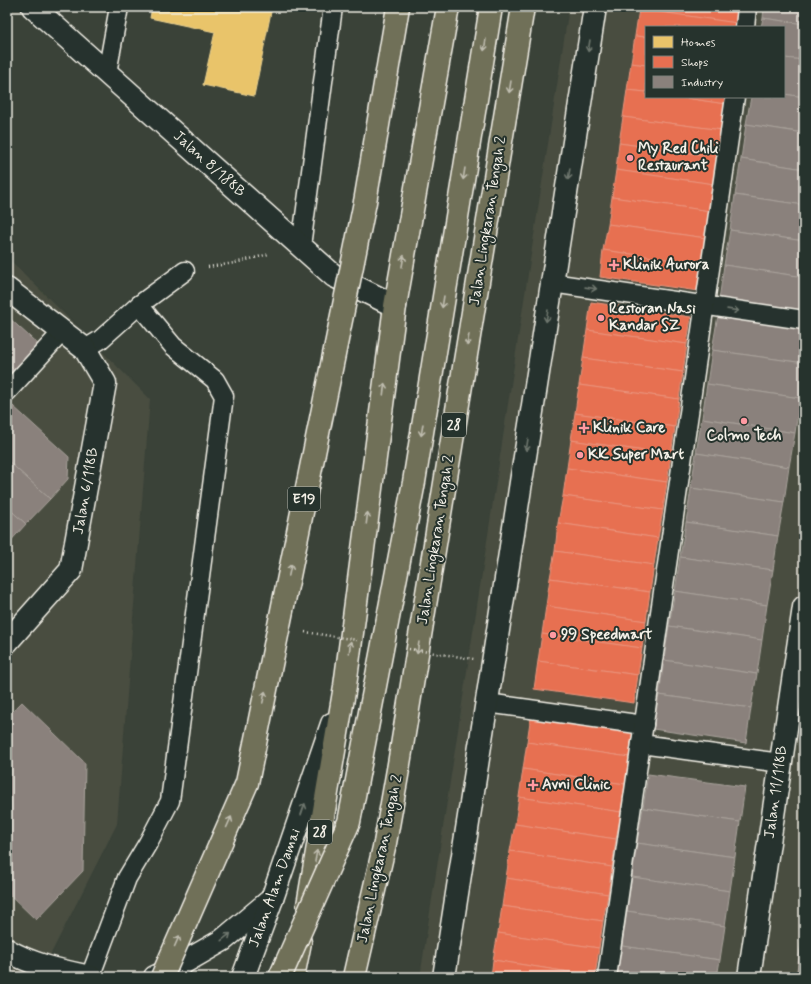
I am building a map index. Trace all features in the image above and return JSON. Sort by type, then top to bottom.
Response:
[{"type":"highway","name":"E19","points":[[162,977],[246,783],[365,202],[398,7]]},
{"type":"highway","name":"28","points":[[293,977],[307,909],[345,686],[395,306],[448,7]]},
{"type":"highway","points":[[280,977],[349,822],[414,482],[492,7]]},
{"type":"highway","name":"Jalan Lingkaran Tengah 2","points":[[354,977],[386,843],[522,7]]},
{"type":"street","name":"Jalan 8/188B","points":[[33,7],[334,276],[395,306]]},
{"type":"street","points":[[444,977],[595,7]]},
{"type":"street","name":"Jalan 6/118B","points":[[7,289],[85,349],[105,383],[71,570],[7,642]]},
{"type":"street","name":"Jalan 11/118B","points":[[749,977],[804,607]]},
{"type":"street","name":"Jalan Alam Damai","points":[[243,977],[272,899],[345,686]]},
{"type":"street","points":[[155,977],[176,967],[223,940],[272,899]]},
{"type":"street","points":[[7,950],[16,956],[54,969],[90,977]]},
{"type":"lane","points":[[107,73],[119,7]]},
{"type":"lane","points":[[301,246],[333,7]]},
{"type":"lane","points":[[745,26],[748,7]]},
{"type":"lane","points":[[607,977],[735,98]]},
{"type":"lane","points":[[85,349],[100,340],[139,306],[185,271]]},
{"type":"lane","points":[[552,283],[804,320]]},
{"type":"lane","points":[[90,977],[127,878],[148,843],[170,801],[224,396],[214,380],[173,346],[139,306]]},
{"type":"lane","points":[[7,392],[63,331]]},
{"type":"lane","points":[[487,703],[644,725]]},
{"type":"lane","points":[[641,744],[781,763]]},
{"type":"path","points":[[185,271],[235,263],[301,246]]},
{"type":"shaded area","points":[[569,7],[804,7],[804,977],[420,977]]},
{"type":"shaded area","points":[[7,257],[150,399],[117,824],[39,977],[7,977]]},
{"type":"building: Homes","points":[[152,7],[272,7],[254,96],[203,85],[215,32],[150,18]]},
{"type":"building: Shops","points":[[639,7],[740,7],[737,23],[639,9]]},
{"type":"building: Shops","points":[[639,9],[737,23],[737,26],[645,26],[645,37],[635,36]]},
{"type":"building: Shops","points":[[635,36],[645,37],[645,65],[631,63]]},
{"type":"building: Shops","points":[[631,63],[645,65],[645,92],[627,90]]},
{"type":"building: Shops","points":[[627,90],[645,92],[645,98],[686,98],[726,104],[722,130],[623,117]]},
{"type":"building: Shops","points":[[686,98],[727,98],[726,104]]},
{"type":"building: Shops","points":[[623,117],[722,130],[718,157],[619,143]]},
{"type":"building: Shops","points":[[619,143],[718,157],[714,184],[616,170]]},
{"type":"building: Shops","points":[[616,170],[714,184],[710,211],[612,197]]},
{"type":"building: Shops","points":[[612,197],[710,211],[706,238],[608,224]]},
{"type":"building: Shops","points":[[608,224],[706,238],[702,264],[603,250]]},
{"type":"building: Shops","points":[[603,250],[702,264],[698,291],[600,277]]},
{"type":"building: Shops","points":[[591,302],[691,317],[687,344],[587,330]]},
{"type":"building: Shops","points":[[587,330],[687,344],[683,372],[583,358]]},
{"type":"building: Shops","points":[[583,358],[683,372],[679,399],[579,385]]},
{"type":"building: Shops","points":[[579,385],[679,399],[675,427],[575,413]]},
{"type":"building: Shops","points":[[575,413],[675,427],[671,455],[571,440]]},
{"type":"building: Shops","points":[[571,440],[671,455],[667,482],[567,468]]},
{"type":"building: Shops","points":[[567,468],[667,482],[663,510],[563,496]]},
{"type":"building: Shops","points":[[563,496],[663,510],[658,538],[558,523]]},
{"type":"building: Shops","points":[[558,523],[658,538],[654,565],[555,551]]},
{"type":"building: Shops","points":[[555,551],[654,565],[650,592],[550,578]]},
{"type":"building: Shops","points":[[550,578],[650,592],[646,621],[546,606]]},
{"type":"building: Shops","points":[[546,606],[646,621],[642,648],[542,634]]},
{"type":"building: Shops","points":[[542,634],[642,648],[638,675],[538,661]]},
{"type":"building: Shops","points":[[538,661],[638,675],[634,703],[534,689]]},
{"type":"building: Shops","points":[[531,715],[633,730],[629,757],[527,742]]},
{"type":"building: Shops","points":[[527,742],[629,757],[625,784],[523,769]]},
{"type":"building: Shops","points":[[523,769],[625,784],[621,812],[519,797]]},
{"type":"building: Shops","points":[[519,797],[621,812],[616,839],[515,824]]},
{"type":"building: Shops","points":[[515,824],[616,839],[612,867],[510,851]]},
{"type":"building: Shops","points":[[510,851],[612,867],[608,894],[506,878]]},
{"type":"building: Shops","points":[[506,878],[608,894],[603,921],[502,906]]},
{"type":"building: Shops","points":[[502,906],[603,921],[599,948],[498,933]]},
{"type":"building: Shops","points":[[498,933],[599,948],[595,976],[493,960]]},
{"type":"building: Shops","points":[[493,960],[595,976],[491,977]]},
{"type":"building: Industry","points":[[764,7],[804,7],[804,24],[763,18]]},
{"type":"building: Industry","points":[[763,18],[804,24],[804,60],[785,58],[785,26],[761,26]]},
{"type":"building: Industry","points":[[785,58],[804,60],[804,97],[785,94]]},
{"type":"building: Industry","points":[[785,94],[804,97],[804,133],[746,124],[751,98],[785,98]]},
{"type":"building: Industry","points":[[746,124],[804,133],[804,169],[741,159]]},
{"type":"building: Industry","points":[[741,159],[804,169],[804,205],[735,195]]},
{"type":"building: Industry","points":[[735,195],[804,205],[804,241],[730,230]]},
{"type":"building: Industry","points":[[730,230],[804,241],[804,277],[724,265]]},
{"type":"building: Industry","points":[[724,265],[804,277],[804,313],[719,300]]},
{"type":"building: Industry","points":[[718,315],[804,328],[804,363],[712,350]]},
{"type":"building: Industry","points":[[7,316],[41,347],[17,373],[7,363]]},
{"type":"building: Industry","points":[[712,350],[804,363],[804,374],[800,398],[707,384]]},
{"type":"building: Industry","points":[[7,363],[17,373],[7,383]]},
{"type":"building: Industry","points":[[707,384],[800,398],[795,433],[702,418]]},
{"type":"building: Industry","points":[[13,406],[69,457],[68,479],[50,499],[7,460],[7,412]]},
{"type":"building: Industry","points":[[702,418],[795,433],[789,467],[696,453]]},
{"type":"building: Industry","points":[[696,453],[789,467],[784,502],[691,488]]},
{"type":"building: Industry","points":[[7,460],[50,499],[26,524],[7,507]]},
{"type":"building: Industry","points":[[691,488],[784,502],[778,536],[686,522]]},
{"type":"building: Industry","points":[[7,507],[26,524],[7,545]]},
{"type":"building: Industry","points":[[686,522],[778,536],[773,570],[680,557]]},
{"type":"building: Industry","points":[[680,557],[773,570],[767,605],[675,591]]},
{"type":"building: Industry","points":[[675,591],[767,605],[762,640],[669,626]]},
{"type":"building: Industry","points":[[669,626],[762,640],[757,674],[664,660]]},
{"type":"building: Industry","points":[[664,660],[757,674],[751,708],[659,695]]},
{"type":"building: Industry","points":[[659,695],[751,708],[746,743],[653,729]]},
{"type":"building: Industry","points":[[22,702],[85,763],[83,871],[36,920],[7,892],[7,717]]},
{"type":"building: Industry","points":[[648,774],[745,787],[740,822],[643,808]]},
{"type":"building: Industry","points":[[643,808],[740,822],[735,857],[637,843]]},
{"type":"building: Industry","points":[[637,843],[735,857],[730,891],[632,877]]},
{"type":"building: Industry","points":[[632,877],[730,891],[725,926],[627,911]]},
{"type":"building: Industry","points":[[627,911],[725,926],[720,960],[622,946]]},
{"type":"building: Industry","points":[[804,924],[804,950],[800,950]]},
{"type":"building: Industry","points":[[622,946],[720,960],[717,977],[617,977]]},
{"type":"building: Industry","points":[[800,950],[804,950],[804,977],[796,977]]},
{"type":"place","name":"My Red Chili Restaurant","points":[[630,158]]},
{"type":"place","name":"Klinik Aurora","points":[[614,265]]},
{"type":"place","name":"Restoran Nasi Kandar SZ","points":[[601,318]]},
{"type":"place","name":"Colmo Tech","points":[[744,421]]},
{"type":"place","name":"Klinik Care","points":[[584,428]]},
{"type":"place","name":"KK Super Mart","points":[[580,455]]},
{"type":"place","name":"99 Speedmart","points":[[553,635]]},
{"type":"place","name":"Avni Clinic","points":[[533,785]]}]
